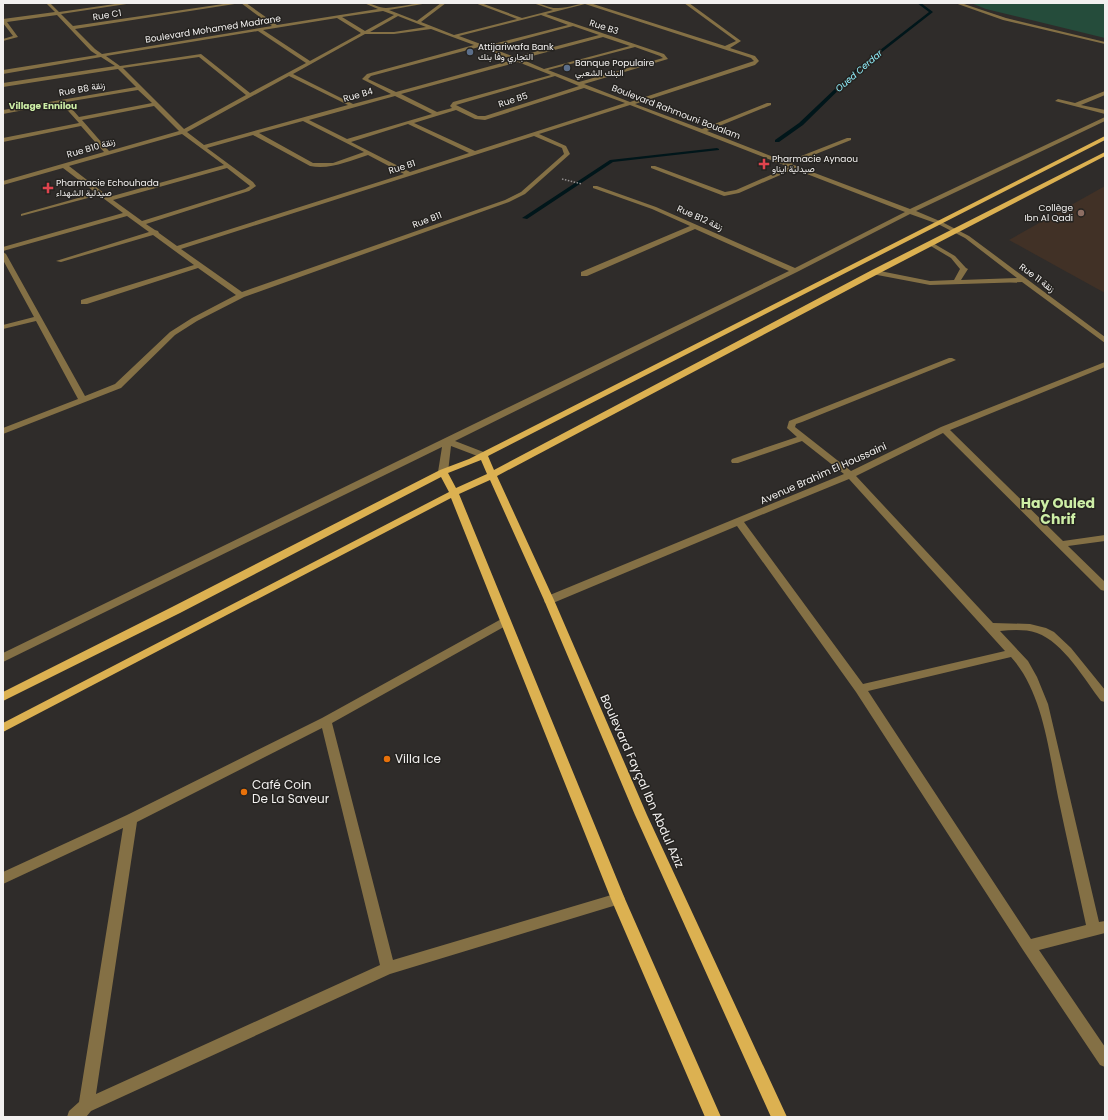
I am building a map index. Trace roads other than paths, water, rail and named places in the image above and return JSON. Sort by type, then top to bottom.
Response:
[{"type":"main road","points":[[3,697],[176,610],[443,472],[483,455],[1105,138]]},
{"type":"main road","points":[[3,728],[454,493],[492,475],[875,272],[1105,154]]},
{"type":"main road","name":"Boulevard Fayçal Ibn Abdul Aziz","points":[[483,455],[549,600],[641,815],[779,1117]]},
{"type":"main road","points":[[443,472],[454,493],[618,899],[713,1117]]},
{"type":"street","points":[[48,3],[93,50],[118,67],[183,132],[251,183],[251,188],[248,190],[141,223]]},
{"type":"street","points":[[3,21],[57,14],[110,4],[131,3]]},
{"type":"street","name":"Rue C1","points":[[72,28],[239,3]]},
{"type":"street","points":[[243,3],[276,26]]},
{"type":"street","points":[[366,4],[380,3]]},
{"type":"street","name":"Boulevard Mohamed Madrane","points":[[3,72],[337,16],[426,3]]},
{"type":"street","points":[[418,22],[444,3]]},
{"type":"street","points":[[477,3],[522,19]]},
{"type":"street","points":[[535,3],[558,10]]},
{"type":"street","points":[[454,36],[586,3],[725,48],[738,42],[738,39],[686,3]]},
{"type":"street","points":[[957,3],[1005,19],[1105,43]]},
{"type":"street","name":"Boulevard Rahmouni Boualam","points":[[366,4],[480,45],[555,75],[632,103],[956,230]]},
{"type":"street","name":"Rue B3","points":[[541,14],[662,55]]},
{"type":"street","name":"Rue B10 زنقة","points":[[3,183],[183,132],[397,15]]},
{"type":"street","points":[[337,16],[366,33],[394,33],[432,28]]},
{"type":"street","name":"Boulevard Mohamed Madrane","points":[[262,22],[277,20]]},
{"type":"street","points":[[3,21],[16,37],[3,40]]},
{"type":"street","points":[[486,48],[573,25]]},
{"type":"street","points":[[259,29],[310,63]]},
{"type":"street","name":"Rue B4","points":[[203,147],[604,35]]},
{"type":"street","points":[[435,114],[364,79],[369,75],[480,45]]},
{"type":"street","points":[[544,70],[634,46]]},
{"type":"street","name":"Rue B1","points":[[178,248],[753,64],[758,61],[753,56],[725,48]]},
{"type":"street","points":[[85,51],[100,49]]},
{"type":"street","points":[[3,85],[192,55],[202,56],[249,95]]},
{"type":"street","name":"Rue B5","points":[[456,106],[477,118],[485,118],[582,85],[664,61],[666,59],[662,55]]},
{"type":"street","points":[[289,74],[353,106]]},
{"type":"street","points":[[347,141],[555,75]]},
{"type":"street","name":"Rue B8 زنقة","points":[[3,112],[140,88]]},
{"type":"street","points":[[1076,105],[1105,93]]},
{"type":"street","points":[[1058,100],[1105,112]]},
{"type":"street","points":[[63,102],[108,153]]},
{"type":"street","points":[[79,119],[155,104]]},
{"type":"street","points":[[702,131],[769,104]]},
{"type":"street","points":[[3,658],[796,271],[912,212],[1105,118]]},
{"type":"street","points":[[303,119],[410,174]]},
{"type":"street","points":[[408,122],[474,153]]},
{"type":"street","points":[[3,140],[83,124]]},
{"type":"street","points":[[254,133],[312,165],[328,165],[368,153]]},
{"type":"street","name":"Rue B11","points":[[3,431],[118,386],[132,375],[152,351],[171,335],[214,309],[241,295],[507,201],[523,193],[567,154],[564,147],[534,134]]},
{"type":"street","points":[[785,164],[849,139]]},
{"type":"street","points":[[63,165],[128,214],[156,232],[241,295]]},
{"type":"street","points":[[110,199],[228,166]]},
{"type":"street","points":[[653,167],[724,194],[736,192],[793,167]]},
{"type":"street","points":[[544,174],[555,178]]},
{"type":"street","name":"Rue B12 زنقة","points":[[595,187],[654,208],[796,271]]},
{"type":"street","points":[[23,215],[101,193]]},
{"type":"street","points":[[3,249],[128,214]]},
{"type":"street","points":[[584,274],[696,226]]},
{"type":"street","name":"Rue 11 زنقة","points":[[956,230],[968,237],[1105,341]]},
{"type":"street","points":[[59,261],[156,232]]},
{"type":"street","points":[[931,244],[953,257],[964,269],[956,282]]},
{"type":"street","points":[[3,254],[5,263],[38,318],[83,400]]},
{"type":"street","points":[[84,302],[200,265]]},
{"type":"street","points":[[875,272],[930,283],[1025,280]]},
{"type":"street","points":[[3,327],[38,318]]},
{"type":"street","points":[[952,360],[792,423],[791,428],[850,475],[1024,664],[1033,678],[1041,696],[1100,928],[1028,946]]},
{"type":"street","name":"Avenue Brahim El Houssaini","points":[[549,600],[850,475],[944,429],[1105,364]]},
{"type":"street","points":[[944,429],[1105,588]]},
{"type":"street","points":[[735,461],[802,438]]},
{"type":"street","points":[[447,441],[483,455]]},
{"type":"street","points":[[443,472],[447,441]]},
{"type":"street","points":[[739,522],[860,689],[1028,946],[1105,1060]]},
{"type":"street","points":[[1061,544],[1105,538]]},
{"type":"street","points":[[3,878],[131,819],[326,721],[505,621]]},
{"type":"street","points":[[990,627],[1030,628],[1044,631],[1061,643],[1105,698]]},
{"type":"street","points":[[860,689],[1013,653]]},
{"type":"street","points":[[326,721],[388,968]]},
{"type":"street","points":[[86,1106],[131,819]]},
{"type":"street","points":[[75,1117],[86,1106],[388,968],[618,899]]},
{"type":"waterway","name":"Oued Cerdar","points":[[777,141],[801,124],[858,69],[931,12],[919,3]]},
{"type":"waterway","name":"Oued Cerdar","points":[[525,218],[612,161],[717,149]]},
{"type":"place","name":"Attijariwafa Bank التجاري وفا بنك","points":[[470,52]]},
{"type":"place","name":"Banque Populaire البنك الشعبي","points":[[567,68]]},
{"type":"place","name":"Pharmacie Aynaou صيدلية ايناو","points":[[764,164]]},
{"type":"place","name":"Pharmacie Echouhada صيدلية الشهداء","points":[[48,188]]},
{"type":"place","name":"Collège Ibn Al Qadi","points":[[1081,213]]},
{"type":"place","name":"Villa Ice","points":[[387,759]]},
{"type":"place","name":"Café Coin De La Saveur","points":[[244,792]]},
{"type":"district","name":"Village Ennilou","points":[[43,106]]},
{"type":"district","name":"Hay Ouled Chrif","points":[[1058,512]]}]
